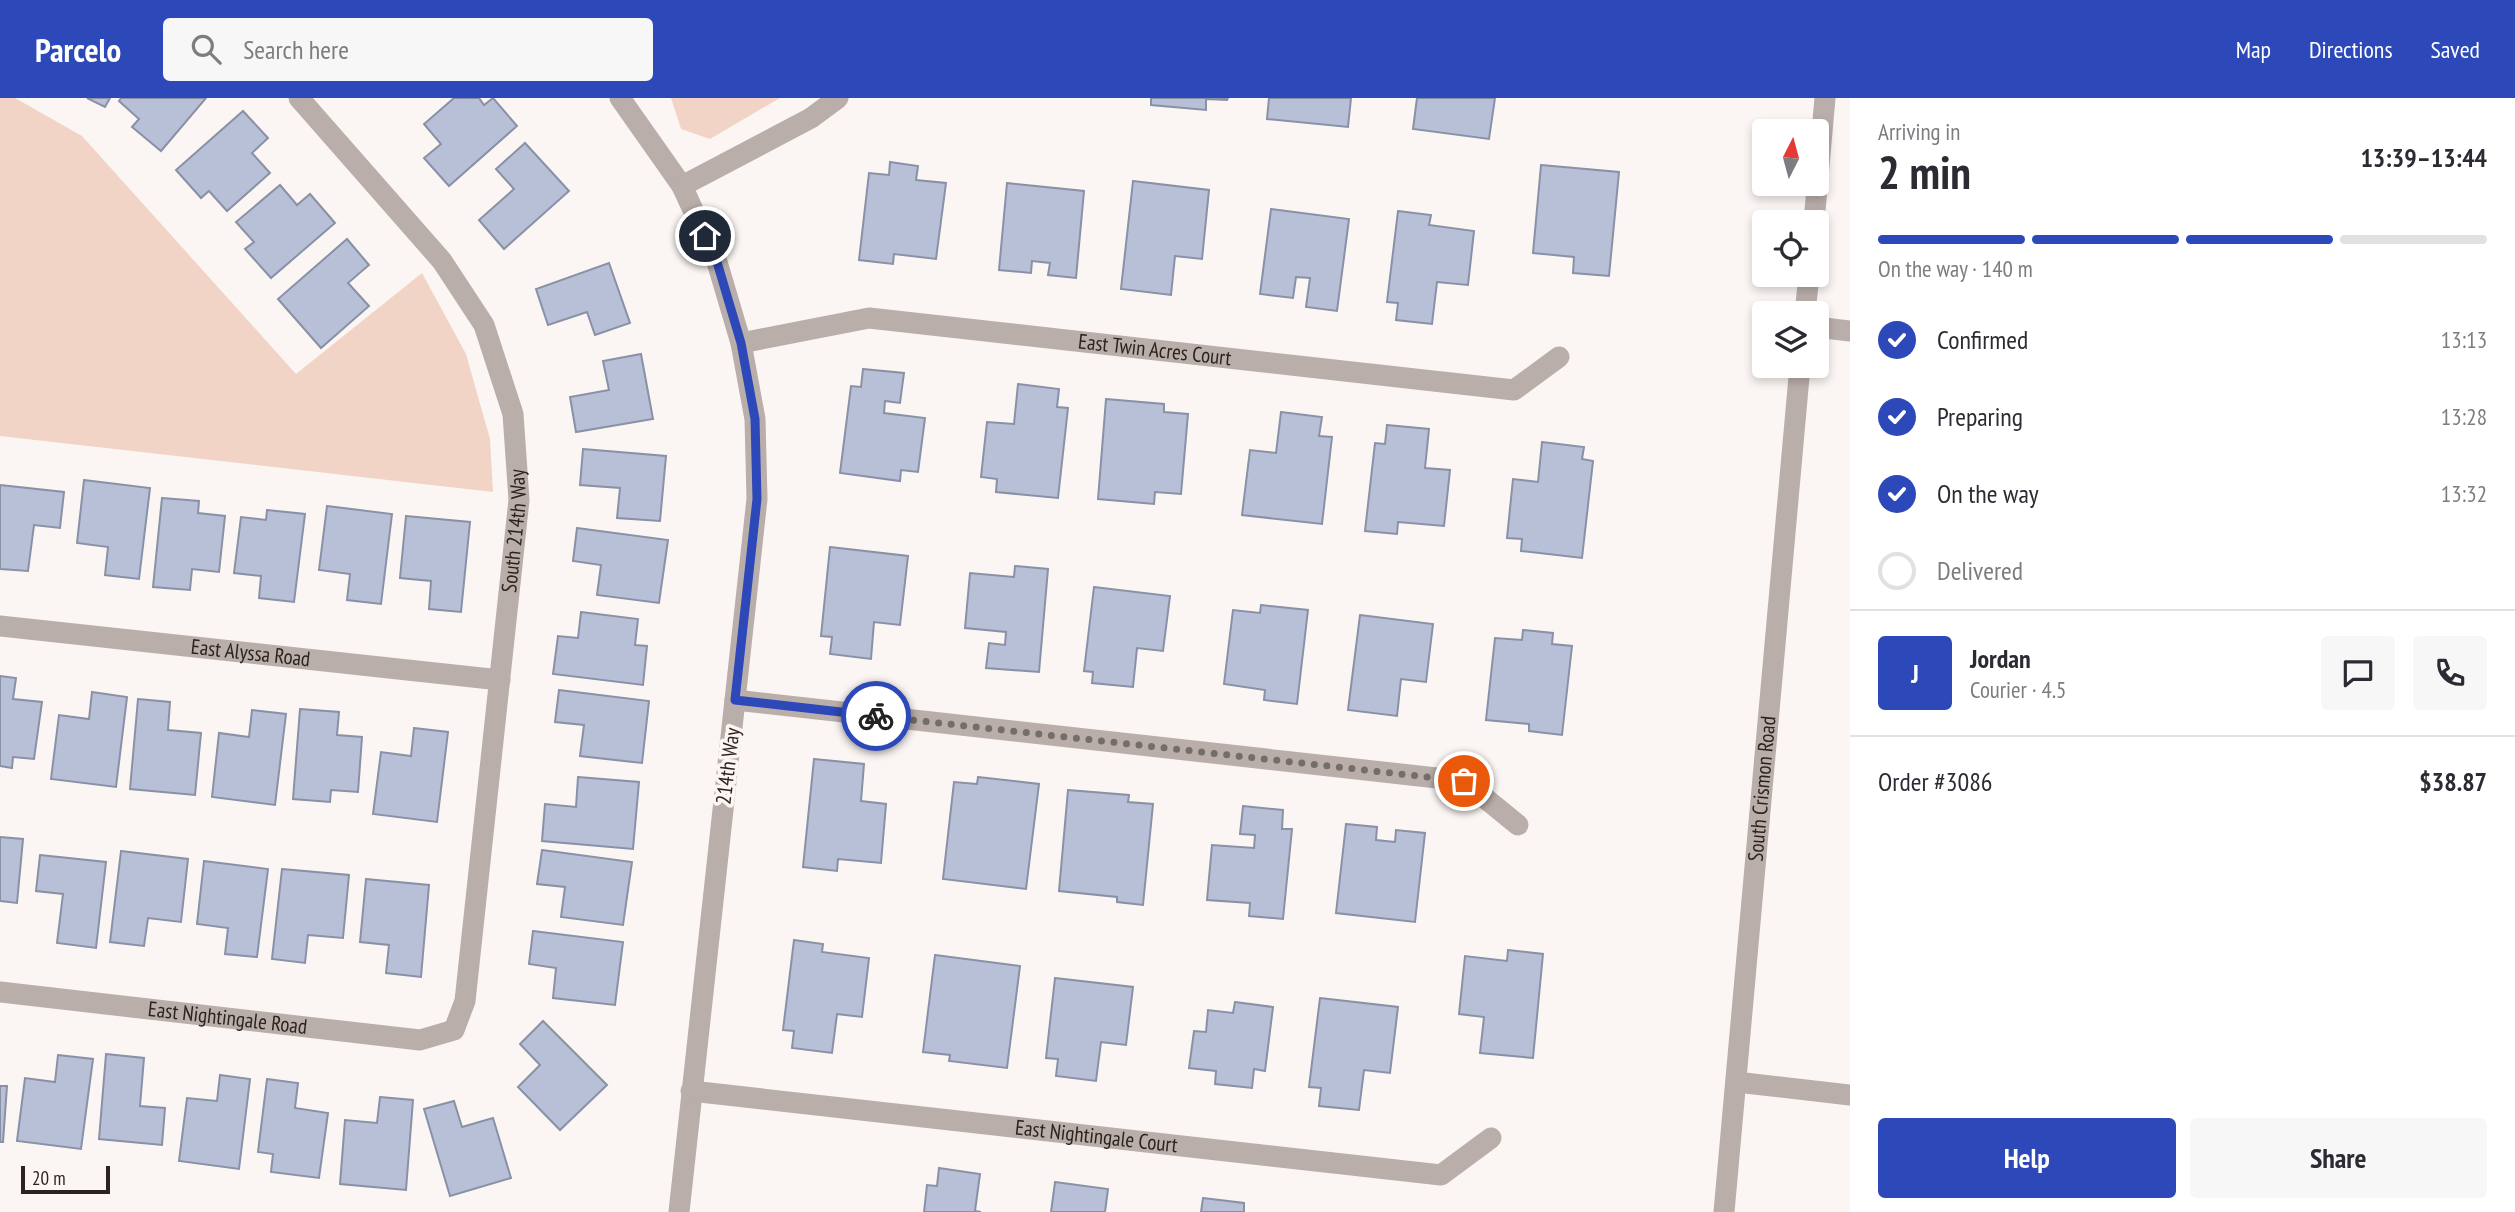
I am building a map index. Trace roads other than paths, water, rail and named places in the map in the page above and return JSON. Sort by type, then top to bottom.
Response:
[{"type":"street","name":"South 214th Way","points":[[299,98],[442,261],[484,325],[513,414],[519,500],[466,1000],[454,1030]]},
{"type":"street","name":"214th Way","points":[[620,98],[682,186],[717,262],[741,343],[755,419],[757,499],[679,1212]]},
{"type":"street","points":[[682,186],[811,118],[838,98]]},
{"type":"street","points":[[1815,210],[1825,98]]},
{"type":"street","name":"East Twin Acres Court","points":[[741,343],[869,318],[1514,390],[1559,357]]},
{"type":"street","points":[[1829,329],[1850,331]]},
{"type":"street","name":"South Crismon Road","points":[[1724,1212],[1799,378]]},
{"type":"street","name":"East Alyssa Road","points":[[0,626],[500,680]]},
{"type":"street","points":[[735,700],[1464,781],[1518,825]]},
{"type":"street","name":"East Nightingale Road","points":[[0,992],[420,1040],[454,1030]]},
{"type":"street","points":[[1737,1082],[1850,1095]]},
{"type":"street","name":"East Nightingale Court","points":[[691,1091],[1441,1175],[1491,1139]]}]
